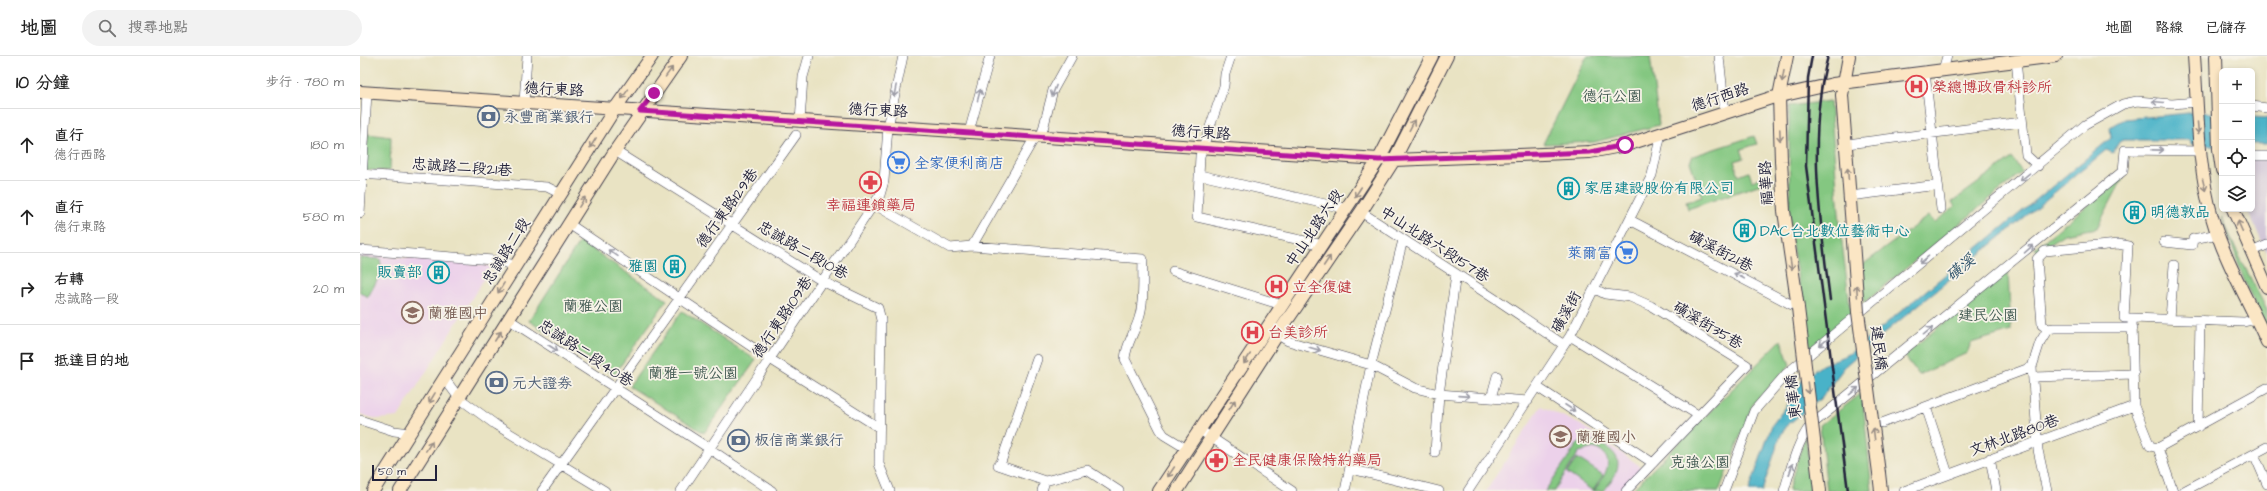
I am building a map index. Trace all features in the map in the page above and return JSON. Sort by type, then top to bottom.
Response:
[{"type":"street","points":[[524,103],[527,56]]},
{"type":"street","name":"忠誠路二段","points":[[373,491],[614,110],[652,56]]},
{"type":"street","points":[[400,491],[640,111],[681,56]]},
{"type":"street","points":[[800,122],[803,77],[809,56]]},
{"type":"street","name":"德行東路109巷","points":[[682,491],[875,205],[884,181],[888,127],[903,56]]},
{"type":"street","points":[[969,132],[990,56]]},
{"type":"street","points":[[972,246],[1038,137],[1053,90],[1072,56]]},
{"type":"street","points":[[1231,56],[1225,74],[1224,86],[1202,148],[1197,217],[1323,245]]},
{"type":"street","name":"中山北路六段","points":[[1177,491],[1212,438],[1272,331],[1282,305],[1347,210],[1379,160],[1432,56]]},
{"type":"street","name":"中山北路六段","points":[[1159,491],[1200,430],[1361,212],[1394,160],[1447,56]]},
{"type":"street","points":[[1719,56],[1725,113]]},
{"type":"street","name":"福華路","points":[[1787,56],[1779,96],[1784,211],[1798,308]]},
{"type":"street","points":[[1849,56],[1843,82],[1842,95],[1850,196],[1938,185]]},
{"type":"street","points":[[1943,70],[1947,56]]},
{"type":"street","name":"德行西路","points":[[1394,160],[1590,152],[1626,145],[1779,96],[1843,82],[2056,56]]},
{"type":"street","points":[[2194,56],[2196,106],[2202,178],[2218,234],[2267,342]]},
{"type":"street","points":[[2216,56],[2219,108]]},
{"type":"street","points":[[2016,61],[2026,155],[2038,166]]},
{"type":"street","points":[[1925,73],[1941,209]]},
{"type":"street","points":[[360,213],[363,93]]},
{"type":"street","name":"德行東路","points":[[363,93],[1394,160]]},
{"type":"street","points":[[1724,491],[1754,411],[1772,388],[1838,329],[2085,126],[2123,104],[2137,101],[2196,106]]},
{"type":"street","points":[[2255,106],[2267,108]]},
{"type":"street","points":[[1846,144],[2022,122]]},
{"type":"street","name":"磺溪街","points":[[1468,491],[1570,336],[1652,175],[1661,133]]},
{"type":"street","name":"德行東路129巷","points":[[542,491],[796,136]]},
{"type":"street","points":[[1784,491],[1803,435],[1810,426],[2123,171],[2125,150],[2200,149]]},
{"type":"street","name":"忠誠路二段10巷","points":[[615,150],[822,282],[878,308],[881,320],[878,427]]},
{"type":"street","points":[[2255,156],[2267,156]]},
{"type":"street","name":"忠誠路二段21巷","points":[[361,174],[547,187],[561,194]]},
{"type":"street","points":[[1200,175],[1347,210]]},
{"type":"street","name":"建民橋","points":[[1850,196],[1858,312],[1881,491]]},
{"type":"street","points":[[875,205],[950,248],[972,246],[1143,259],[1141,306],[1139,317],[1126,351],[1125,359],[1164,435],[1187,449]]},
{"type":"street","name":"中山北路六段157巷","points":[[1361,212],[1564,344]]},
{"type":"street","points":[[2234,212],[2267,287]]},
{"type":"street","name":"磺溪街21巷","points":[[1630,220],[1798,308]]},
{"type":"street","points":[[569,224],[770,359],[878,427],[879,464],[890,491]]},
{"type":"street","points":[[2164,242],[2192,245],[2192,239],[2218,234]]},
{"type":"street","points":[[1345,491],[1371,365],[1403,240]]},
{"type":"street","points":[[2133,328],[2048,329],[2042,325],[2038,260],[2045,251],[2118,244],[2128,246],[2124,318],[2244,322],[2256,319]]},
{"type":"street","points":[[2251,252],[2267,245]]},
{"type":"street","points":[[360,250],[492,260],[515,265]]},
{"type":"street","points":[[2170,319],[2174,265]]},
{"type":"street","points":[[1173,271],[1282,305]]},
{"type":"street","points":[[1435,452],[1439,394],[1456,274]]},
{"type":"street","name":"磺溪街35巷","points":[[1595,289],[1605,294],[1630,297],[1651,306],[1747,364],[1626,491]]},
{"type":"street","name":"東華橋","points":[[1798,308],[1820,487]]},
{"type":"street","points":[[2132,318],[2134,406],[2150,446],[2158,448],[2267,388]]},
{"type":"street","name":"忠誠路二段40巷","points":[[508,319],[710,449],[772,491]]},
{"type":"street","points":[[2198,427],[2200,320]]},
{"type":"street","points":[[2047,491],[2038,441],[2032,367],[2040,342],[2048,329]]},
{"type":"street","points":[[1272,331],[1288,341],[1371,365],[1415,388],[1439,394],[1528,401]]},
{"type":"street","points":[[1570,336],[1698,415]]},
{"type":"street","points":[[1037,359],[999,465],[1045,481],[1087,470],[1119,491]]},
{"type":"street","points":[[1882,423],[2032,367]]},
{"type":"street","points":[[2033,377],[2134,374]]},
{"type":"street","points":[[1491,398],[1497,376]]},
{"type":"street","points":[[444,378],[459,398],[496,424],[604,491]]},
{"type":"street","points":[[1537,387],[1654,463]]},
{"type":"street","name":"文林北路80巷","points":[[1904,491],[2134,406]]},
{"type":"street","points":[[1926,407],[1948,474]]},
{"type":"street","points":[[360,420],[394,431],[411,433]]},
{"type":"street","points":[[1200,430],[1292,491]]},
{"type":"street","points":[[2184,491],[2267,447]]},
{"type":"street","points":[[2158,448],[2173,491]]},
{"type":"street","points":[[2254,454],[2267,484]]},
{"type":"street","points":[[1990,458],[1996,491]]},
{"type":"street","points":[[1350,469],[1439,491]]},
{"type":"street","points":[[1042,491],[1045,481]]},
{"type":"shaded area","points":[[2255,159],[2267,159],[2267,253],[2248,212],[2255,212]]},
{"type":"shaded area","name":"蘭雅國中","points":[[360,254],[492,266],[398,417],[377,419],[360,414]]},
{"type":"shaded area","name":"蘭雅國小","points":[[1541,406],[1581,425],[1646,470],[1624,491],[1486,491]]},
{"type":"green space","name":"德行公園","points":[[1587,56],[1650,56],[1659,125],[1595,142],[1543,144]]},
{"type":"green space","points":[[1830,101],[1840,226],[1851,315],[1810,348],[1790,233],[1789,106]]},
{"type":"green space","points":[[368,134],[391,137],[390,171],[365,170]]},
{"type":"green space","points":[[1754,136],[1757,144],[1741,149],[1744,158],[1734,161],[1739,176],[1749,172],[1752,181],[1768,175],[1770,181],[1688,209],[1686,202],[1702,197],[1690,162],[1693,156]]},
{"type":"green space","points":[[2012,158],[2022,172],[1864,303],[1861,266],[1928,216],[1935,222],[1955,207],[1952,202]]},
{"type":"green space","points":[[2124,176],[2097,228],[2064,234],[2037,251],[2035,248]]},
{"type":"green space","points":[[2222,217],[2236,250],[2267,310],[2267,331],[2244,280]]},
{"type":"green space","name":"蘭雅公園","points":[[580,241],[667,300],[614,375],[529,321]]},
{"type":"green space","points":[[360,258],[380,259],[382,271],[368,297],[360,292]]},
{"type":"green space","name":"建民公園","points":[[2008,271],[2011,331],[1971,343],[1967,353],[1919,375],[1904,355]]},
{"type":"green space","name":"蘭雅一號公園","points":[[682,311],[756,360],[704,433],[629,386]]},
{"type":"green space","name":"克強公園","points":[[1781,340],[1790,365],[1753,404],[1719,491],[1631,491]]},
{"type":"green space","points":[[1862,393],[1872,491],[1827,491],[1820,425]]},
{"type":"green space","points":[[1805,436],[1813,491],[1788,491]]},
{"type":"green space","points":[[1592,441],[1608,448],[1616,456],[1618,461],[1615,475],[1603,491],[1594,491],[1605,473],[1608,462],[1602,452],[1594,448],[1579,452],[1554,491],[1545,491],[1576,446],[1580,442]]},
{"type":"green space","points":[[1577,458],[1603,475],[1593,491],[1567,473]]},
{"type":"water","name":"磺溪","points":[[2199,112],[2219,114],[2219,145],[2191,145],[2190,140],[2123,140],[2119,142],[2113,153],[2106,150],[1847,364],[1821,398],[1785,427],[1780,437],[1762,491],[1749,491],[1772,425],[1792,399],[1803,379],[1822,365],[1849,354],[2111,138],[2110,127],[2125,119]]},
{"type":"water","points":[[2255,117],[2267,118],[2267,144],[2255,144]]},
{"type":"railway","points":[[1812,56],[1808,78],[1806,166],[1848,491]]},
{"type":"railway","points":[[1828,56],[1818,117],[1817,178],[1819,209],[1830,300]]},
{"type":"place","name":"榮總博政骨科診所","points":[[1917,87]]},
{"type":"place","name":"永豐商業銀行","points":[[488,117]]},
{"type":"place","name":"全家便利商店","points":[[898,163]]},
{"type":"place","name":"幸福連鎖藥局","points":[[871,182]]},
{"type":"place","name":"家居建設股份有限公司","points":[[1569,188]]},
{"type":"place","name":"明德敦品","points":[[2135,212]]},
{"type":"place","name":"DAC台北數位藝術中心","points":[[1745,231]]},
{"type":"place","name":"萊爾富","points":[[1627,253]]},
{"type":"place","name":"雅園","points":[[674,266]]},
{"type":"place","name":"販賣部","points":[[438,272]]},
{"type":"place","name":"立全復健","points":[[1277,287]]},
{"type":"place","name":"蘭雅國中","points":[[412,313]]},
{"type":"place","name":"台美診所","points":[[1252,332]]},
{"type":"place","name":"元大證券","points":[[497,383]]},
{"type":"place","name":"蘭雅國小","points":[[1560,437]]},
{"type":"place","name":"板信商業銀行","points":[[738,440]]},
{"type":"place","name":"全民健康保險特約藥局","points":[[1216,460]]},
{"type":"route","points":[[654,93],[640,111],[1379,160],[1590,152],[1625,145]]}]
